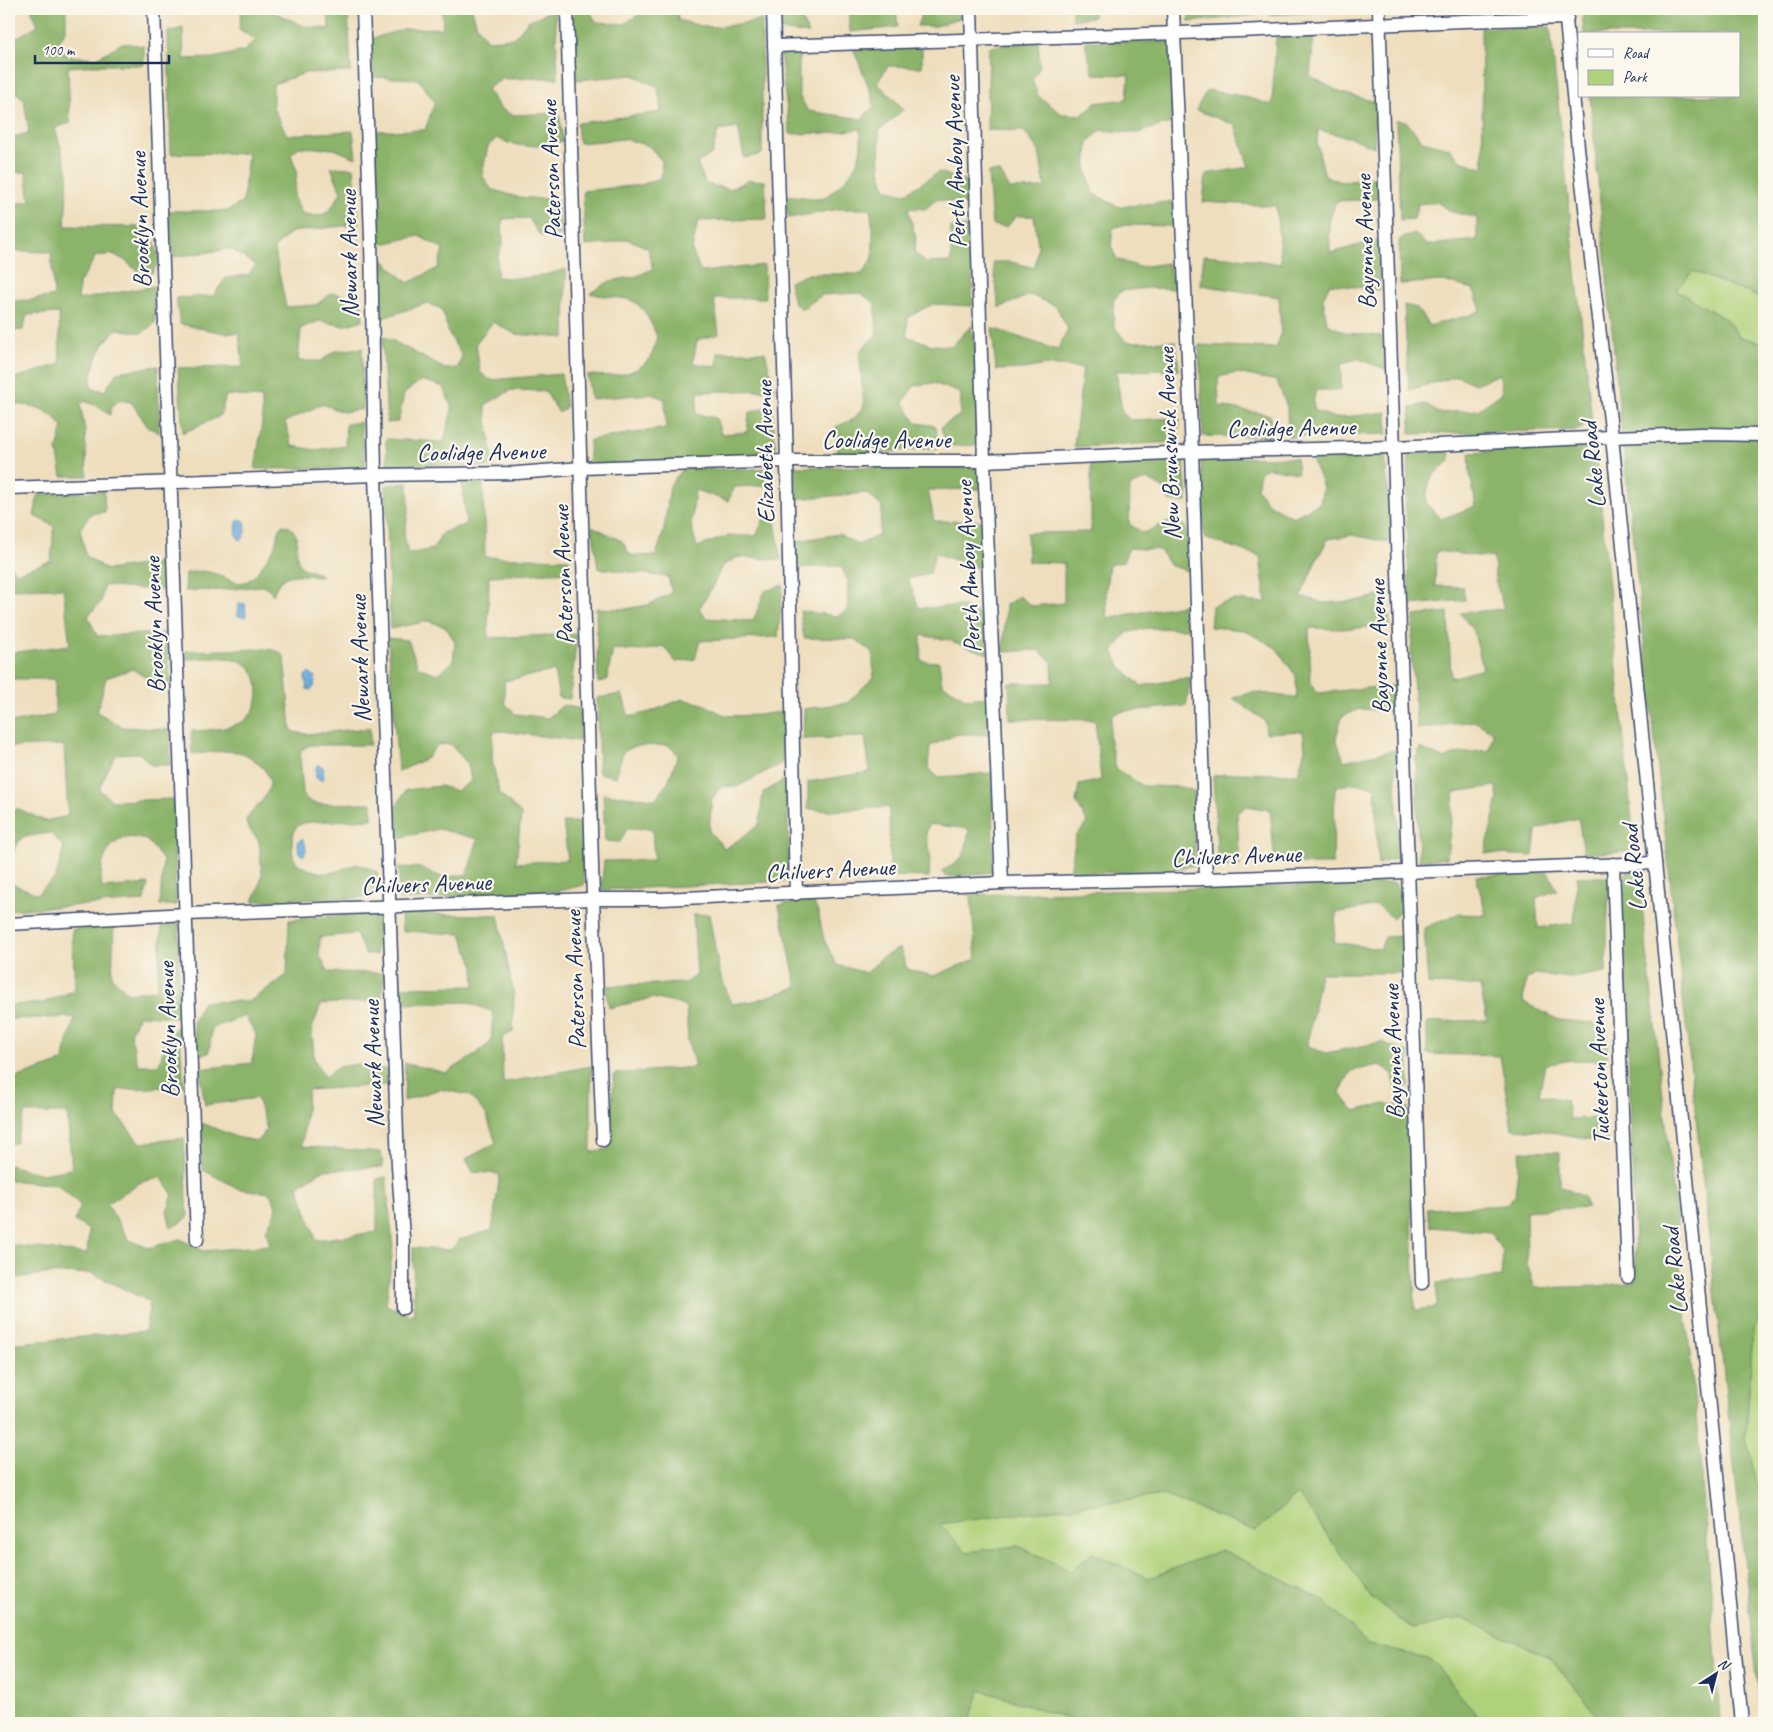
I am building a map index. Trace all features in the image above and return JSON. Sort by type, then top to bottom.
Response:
[{"type":"street","name":"Brooklyn Avenue","points":[[154,9],[197,1240]]},
{"type":"street","name":"Newark Avenue","points":[[363,9],[371,238],[374,475],[403,1308]]},
{"type":"street","name":"Paterson Avenue","points":[[567,9],[603,1140]]},
{"type":"street","name":"Elizabeth Avenue","points":[[773,9],[787,461],[796,894]]},
{"type":"street","name":"Perth Amboy Avenue","points":[[971,9],[984,461],[1002,883]]},
{"type":"street","name":"New Brunswick Avenue","points":[[1173,9],[1192,452],[1206,878]]},
{"type":"street","name":"Bayonne Avenue","points":[[1379,9],[1422,1283]]},
{"type":"street","points":[[774,46],[1173,33],[1566,13]]},
{"type":"street","name":"Lake Road","points":[[1566,13],[1578,148],[1612,437],[1742,1723]]},
{"type":"street","name":"Coolidge Avenue","points":[[9,488],[374,475],[517,474],[582,468],[787,461],[984,461],[1192,452],[1393,448],[1701,434],[1764,435]]},
{"type":"street","name":"Chilvers Avenue","points":[[9,924],[186,914],[594,899],[662,899],[796,894],[1002,883],[1654,863]]},
{"type":"street","name":"Tuckerton Avenue","points":[[1613,864],[1628,1277]]},
{"type":"green space","points":[[31,9],[66,9],[66,30],[55,48],[71,56],[97,58],[122,43],[144,46],[144,65],[68,67],[70,123],[55,128],[68,173],[65,226],[149,227],[160,259],[152,273],[138,271],[113,254],[96,256],[79,284],[78,300],[153,286],[155,323],[142,333],[117,329],[111,335],[101,349],[95,363],[91,388],[105,391],[117,372],[158,366],[159,433],[148,427],[131,402],[119,400],[112,406],[110,415],[99,407],[85,401],[80,404],[85,430],[87,476],[62,476],[57,449],[63,427],[57,420],[39,408],[9,404],[9,380],[60,364],[59,313],[27,315],[23,330],[9,331],[9,301],[54,296],[51,252],[9,251],[9,205],[30,201],[26,172],[9,172],[9,138],[29,133],[24,99],[9,86],[9,42],[38,25]]},
{"type":"green space","points":[[242,9],[272,9],[271,11],[304,26],[329,29],[328,9],[348,9],[351,72],[306,73],[273,84],[273,108],[287,135],[353,131],[356,158],[334,149],[299,147],[291,155],[297,171],[294,197],[302,214],[310,216],[322,215],[330,209],[341,192],[331,167],[354,168],[359,224],[292,232],[274,248],[286,307],[316,305],[332,293],[361,299],[363,320],[344,326],[319,321],[301,328],[298,361],[321,361],[335,351],[362,348],[363,409],[343,412],[322,404],[285,422],[292,446],[316,450],[345,446],[346,424],[360,422],[366,468],[255,469],[262,423],[262,398],[226,395],[220,416],[183,433],[178,368],[243,367],[239,333],[224,333],[180,324],[176,298],[213,296],[226,278],[248,275],[256,265],[230,249],[173,257],[168,211],[227,211],[243,202],[248,153],[171,154],[168,32],[183,28],[184,59],[213,58],[244,51],[256,40],[239,29]]},
{"type":"green space","points":[[442,9],[472,9],[477,26],[487,40],[514,38],[528,21],[555,9],[558,78],[502,79],[487,89],[500,108],[512,115],[559,113],[563,141],[521,146],[497,138],[488,146],[482,175],[491,189],[517,197],[557,200],[561,235],[540,236],[529,218],[502,219],[503,242],[498,256],[497,277],[532,277],[566,269],[565,338],[515,334],[493,322],[476,343],[480,372],[490,380],[561,374],[566,407],[559,413],[545,391],[511,390],[485,405],[494,467],[387,464],[386,439],[444,442],[452,409],[444,387],[421,380],[404,394],[398,422],[387,423],[382,335],[445,369],[458,368],[462,356],[449,334],[442,309],[427,303],[380,319],[378,280],[381,258],[408,283],[438,268],[443,249],[419,236],[377,245],[374,131],[425,130],[435,102],[418,79],[372,77],[371,39],[404,29],[443,28]]},
{"type":"green space","points":[[572,9],[589,9],[596,22],[624,24],[645,9],[677,9],[678,20],[705,27],[726,26],[762,20],[762,154],[744,158],[738,128],[718,131],[712,154],[697,163],[706,184],[730,189],[749,180],[765,181],[767,219],[698,221],[692,250],[701,272],[764,265],[765,298],[714,298],[719,334],[697,340],[693,363],[717,367],[718,352],[765,352],[775,390],[698,392],[696,414],[716,418],[721,434],[747,432],[749,413],[772,404],[776,456],[588,465],[590,440],[666,428],[665,399],[650,394],[591,399],[587,375],[605,376],[622,374],[638,368],[651,356],[657,337],[648,317],[641,307],[633,301],[590,293],[610,281],[637,276],[653,269],[648,248],[627,239],[607,244],[585,246],[583,191],[641,185],[661,178],[662,161],[649,146],[625,139],[579,143],[577,123],[661,112],[658,87],[633,75],[577,80]]},
{"type":"green space","points":[[781,9],[796,9],[809,34],[781,30]]},
{"type":"green space","points":[[848,9],[896,9],[898,27],[850,32]]},
{"type":"green space","points":[[923,9],[960,9],[963,17],[936,26],[917,26]]},
{"type":"green space","points":[[1072,9],[1094,9],[1093,17],[1072,20]]},
{"type":"green space","points":[[1189,9],[1251,9],[1257,15],[1189,22]]},
{"type":"green space","points":[[1267,9],[1364,9],[1270,15]]},
{"type":"green space","points":[[1582,9],[1764,9],[1764,299],[1693,271],[1676,290],[1727,320],[1739,337],[1764,343],[1764,1313],[1753,1329],[1746,1437],[1764,1513],[1764,1723],[1762,1723],[1624,457],[1590,98],[1740,98],[1740,32],[1584,32]]},
{"type":"green space","points":[[1550,27],[1592,422],[1578,430],[1410,434],[1411,407],[1426,404],[1438,413],[1478,410],[1502,393],[1500,374],[1475,384],[1457,376],[1409,390],[1404,305],[1417,308],[1429,326],[1464,317],[1481,310],[1473,289],[1443,281],[1400,284],[1399,240],[1414,233],[1427,245],[1477,240],[1477,218],[1452,212],[1437,202],[1418,204],[1414,219],[1400,220],[1396,120],[1406,121],[1422,141],[1449,148],[1463,162],[1483,168],[1481,28]]},
{"type":"green space","points":[[1314,35],[1310,76],[1342,93],[1376,102],[1374,147],[1352,138],[1318,130],[1317,144],[1325,176],[1342,182],[1380,177],[1378,199],[1336,201],[1329,222],[1330,253],[1378,240],[1380,290],[1330,284],[1323,298],[1327,324],[1347,333],[1381,336],[1387,370],[1359,359],[1341,363],[1341,390],[1316,390],[1313,402],[1315,411],[1335,418],[1387,412],[1387,434],[1288,437],[1287,407],[1277,381],[1237,373],[1218,377],[1219,406],[1270,415],[1273,437],[1203,436],[1199,345],[1276,348],[1281,334],[1279,297],[1200,285],[1204,255],[1281,264],[1276,206],[1203,202],[1206,174],[1249,167],[1235,125],[1196,110],[1207,90],[1241,96],[1272,105],[1276,37]]},
{"type":"green space","points":[[1038,40],[1040,66],[1032,80],[1038,96],[1062,114],[1082,115],[1095,103],[1127,99],[1129,75],[1093,74],[1085,41],[1171,42],[1173,122],[1137,133],[1101,130],[1088,142],[1086,170],[1094,194],[1119,207],[1176,201],[1174,226],[1123,225],[1113,228],[1111,246],[1117,259],[1139,267],[1167,263],[1176,289],[1147,288],[1121,291],[1113,301],[1114,326],[1126,342],[1176,341],[1179,370],[1116,371],[1122,412],[1130,420],[1180,418],[1178,442],[1074,447],[1083,368],[1046,365],[1024,369],[996,370],[992,328],[1057,350],[1068,329],[1056,306],[1030,295],[999,308],[993,262],[1011,262],[1035,268],[1038,245],[1034,216],[1016,216],[1007,227],[992,225],[988,172],[1000,172],[1010,189],[1045,188],[1039,151],[1024,131],[987,130],[989,47]]},
{"type":"green space","points":[[793,47],[799,56],[799,95],[808,111],[862,119],[874,106],[870,90],[853,48],[922,48],[922,67],[888,66],[877,83],[904,109],[879,131],[880,170],[886,189],[905,194],[939,172],[971,183],[972,206],[937,199],[925,209],[908,208],[916,239],[914,252],[926,263],[951,262],[951,227],[973,227],[972,306],[933,304],[908,317],[907,336],[932,345],[952,346],[971,326],[977,360],[979,445],[946,446],[941,427],[960,415],[961,393],[933,383],[914,386],[903,402],[916,423],[936,426],[938,448],[838,455],[836,427],[854,419],[864,406],[859,352],[877,334],[875,303],[860,293],[822,295],[802,309],[794,303],[789,282],[808,274],[862,274],[873,258],[873,230],[870,209],[839,209],[789,218],[784,195],[822,199],[840,185],[853,170],[860,151],[861,141],[860,129],[829,133],[790,134],[780,54]]},
{"type":"green space","points":[[1693,271],[1764,299],[1764,343],[1739,337],[1727,320],[1675,290]]},
{"type":"green space","points":[[1595,444],[1635,852],[1584,853],[1578,818],[1549,825],[1536,831],[1533,856],[1485,853],[1498,798],[1496,786],[1454,792],[1447,858],[1419,861],[1416,758],[1420,748],[1445,759],[1455,754],[1490,750],[1493,732],[1474,721],[1417,729],[1411,652],[1414,616],[1448,612],[1451,678],[1483,669],[1474,632],[1460,613],[1504,609],[1495,579],[1494,558],[1436,551],[1435,586],[1463,587],[1465,600],[1410,605],[1406,504],[1409,454],[1449,451],[1450,461],[1435,474],[1429,483],[1426,503],[1441,519],[1476,506],[1470,473],[1469,453]]},
{"type":"green space","points":[[1310,454],[1385,455],[1392,543],[1353,535],[1328,539],[1301,596],[1323,603],[1355,601],[1387,594],[1390,626],[1341,629],[1309,628],[1311,685],[1317,693],[1397,685],[1391,711],[1360,709],[1342,716],[1336,738],[1344,761],[1395,750],[1399,857],[1378,864],[1375,787],[1354,783],[1335,787],[1333,864],[1275,864],[1270,810],[1247,806],[1237,813],[1240,866],[1218,867],[1213,776],[1232,773],[1298,774],[1305,749],[1303,731],[1266,733],[1265,721],[1233,698],[1253,692],[1297,698],[1296,676],[1276,648],[1244,630],[1210,627],[1212,606],[1234,600],[1266,603],[1260,556],[1204,538],[1201,457],[1296,458],[1298,473],[1269,468],[1260,472],[1257,489],[1270,505],[1293,517],[1320,503],[1323,487]]},
{"type":"green space","points":[[1091,460],[1184,460],[1187,502],[1169,501],[1163,488],[1147,479],[1130,486],[1129,524],[1143,533],[1171,521],[1186,526],[1191,572],[1169,565],[1160,550],[1129,548],[1123,562],[1109,565],[1106,589],[1107,618],[1190,604],[1189,629],[1147,628],[1127,633],[1113,651],[1121,668],[1141,686],[1191,677],[1186,706],[1124,711],[1112,715],[1109,737],[1116,769],[1143,786],[1182,787],[1194,791],[1195,865],[1155,873],[1070,872],[1076,836],[1088,823],[1076,802],[1079,785],[1101,780],[1095,720],[1010,719],[1009,683],[1053,683],[1052,662],[1038,650],[1003,652],[1006,605],[1019,596],[1032,606],[1064,603],[1064,563],[1028,562],[1027,533],[1091,532]]},
{"type":"green space","points":[[794,467],[982,467],[982,489],[928,490],[934,521],[981,521],[986,571],[935,553],[930,573],[908,579],[919,608],[961,606],[984,616],[988,654],[948,640],[921,635],[921,661],[939,662],[942,684],[967,699],[990,697],[991,735],[958,734],[930,746],[928,768],[938,777],[992,773],[993,872],[946,877],[941,871],[955,863],[963,855],[969,829],[929,824],[926,834],[930,855],[929,877],[890,876],[889,807],[831,811],[808,809],[808,782],[870,772],[865,737],[803,739],[804,709],[847,703],[874,677],[872,652],[855,639],[804,638],[800,611],[837,616],[847,611],[848,581],[841,566],[796,568],[797,541],[839,534],[858,545],[879,535],[882,507],[867,493],[795,499]]},
{"type":"green space","points":[[682,469],[770,469],[774,485],[735,487],[728,501],[695,490],[691,525],[697,547],[728,536],[756,536],[767,512],[775,521],[781,560],[738,557],[722,566],[699,609],[706,618],[753,621],[765,591],[783,585],[778,637],[700,641],[695,659],[676,662],[663,646],[642,651],[613,649],[607,680],[598,683],[596,608],[625,609],[648,605],[672,593],[668,577],[598,568],[592,526],[622,541],[630,555],[656,556],[664,530],[670,486]]},
{"type":"green space","points":[[462,482],[483,482],[485,557],[569,559],[570,572],[489,576],[488,638],[577,634],[570,699],[559,698],[554,671],[504,681],[505,703],[515,714],[548,718],[563,705],[580,709],[580,741],[502,731],[493,732],[492,759],[499,793],[521,814],[516,863],[568,860],[563,822],[581,822],[584,885],[560,891],[399,900],[399,867],[421,868],[444,878],[467,874],[478,839],[439,829],[398,838],[395,809],[406,790],[440,786],[457,791],[471,781],[468,764],[450,744],[437,745],[427,758],[398,772],[388,638],[408,640],[418,667],[438,674],[453,662],[455,642],[446,627],[428,621],[390,629],[386,485],[408,483],[409,509],[404,535],[408,554],[433,549],[442,533],[466,524]]},
{"type":"green space","points":[[104,491],[105,512],[91,513],[80,529],[86,556],[107,570],[163,562],[163,590],[104,585],[101,602],[88,616],[97,636],[165,633],[171,684],[158,684],[132,669],[106,678],[97,712],[123,727],[171,730],[170,765],[151,765],[139,753],[117,754],[99,789],[112,801],[174,799],[176,905],[160,905],[163,860],[146,840],[127,838],[112,846],[103,861],[101,870],[102,888],[148,884],[144,901],[9,910],[9,884],[37,894],[56,877],[64,847],[50,833],[22,837],[9,858],[9,810],[19,809],[45,821],[68,816],[64,745],[9,747],[9,723],[55,715],[55,679],[9,679],[9,653],[70,645],[63,588],[9,589],[9,565],[16,573],[51,561],[54,526],[34,516],[38,495]]},
{"type":"green space","points":[[283,525],[290,527],[294,531],[300,565],[322,576],[292,575],[286,577],[277,586],[273,595],[268,588],[261,586],[185,591],[186,573],[206,571],[242,583],[254,577],[273,550]]},
{"type":"green space","points":[[266,649],[279,652],[284,657],[291,728],[294,732],[307,734],[370,728],[370,745],[310,745],[301,750],[300,755],[303,793],[307,799],[317,804],[372,803],[372,819],[304,823],[295,828],[292,842],[294,859],[307,869],[329,873],[358,865],[377,872],[377,888],[366,898],[253,901],[259,888],[262,874],[259,841],[247,826],[246,820],[262,800],[270,785],[266,772],[249,756],[242,753],[220,751],[192,754],[191,731],[222,728],[240,723],[248,718],[253,710],[258,692],[254,673],[240,661],[220,658],[186,659],[186,651]]},
{"type":"green space","points":[[622,694],[629,717],[650,712],[682,699],[703,704],[726,716],[759,715],[786,711],[782,763],[737,787],[722,786],[712,798],[709,831],[725,849],[759,825],[763,793],[787,778],[789,881],[601,890],[604,861],[654,860],[652,828],[627,829],[620,842],[605,841],[603,794],[655,799],[668,782],[678,755],[668,745],[635,746],[623,752],[616,777],[599,773],[597,698]]},
{"type":"green space","points":[[1638,870],[1695,1403],[1720,1723],[1603,1723],[1550,1657],[1461,1618],[1413,1629],[1372,1598],[1298,1494],[1256,1531],[1164,1495],[939,1524],[967,1552],[1018,1546],[1071,1571],[1093,1553],[1149,1578],[1222,1550],[1323,1600],[1369,1645],[1431,1659],[1483,1723],[1083,1723],[980,1690],[969,1723],[9,1723],[9,1344],[145,1331],[150,1302],[92,1273],[45,1274],[9,1279],[12,1245],[87,1254],[89,1230],[75,1221],[80,1205],[58,1185],[9,1180],[9,1165],[42,1174],[72,1169],[67,1113],[25,1113],[16,1143],[9,1144],[9,1080],[62,1062],[75,1017],[9,1019],[9,1005],[43,1003],[75,990],[72,930],[114,925],[112,977],[128,993],[157,990],[162,924],[179,922],[178,1017],[139,1015],[130,1033],[138,1065],[159,1065],[167,1036],[179,1026],[184,1086],[117,1090],[116,1114],[140,1143],[184,1138],[188,1218],[171,1228],[167,1211],[173,1195],[161,1177],[141,1182],[107,1204],[129,1240],[148,1248],[180,1239],[203,1251],[270,1245],[266,1231],[277,1208],[270,1193],[239,1189],[203,1170],[199,1144],[202,1123],[236,1137],[257,1141],[267,1129],[257,1098],[205,1105],[199,1069],[252,1063],[256,1034],[245,1016],[212,1028],[209,1053],[197,1055],[193,1020],[203,1002],[250,1001],[287,975],[289,920],[378,912],[376,955],[365,954],[356,934],[320,937],[319,955],[329,972],[385,973],[381,1001],[321,1004],[312,1029],[314,1059],[324,1077],[339,1067],[363,1063],[387,1070],[387,1085],[308,1090],[302,1146],[381,1152],[383,1167],[323,1170],[298,1186],[316,1240],[377,1232],[377,1179],[386,1177],[393,1246],[386,1305],[414,1316],[413,1248],[451,1250],[459,1240],[492,1230],[500,1174],[473,1172],[466,1159],[496,1143],[486,1114],[469,1095],[440,1089],[404,1101],[405,1063],[446,1073],[472,1057],[491,1042],[493,1012],[467,1002],[400,1004],[400,987],[475,986],[474,966],[461,934],[402,931],[401,914],[498,915],[514,996],[513,1032],[502,1037],[503,1083],[591,1066],[591,1152],[608,1149],[614,1074],[695,1067],[688,1041],[686,1006],[653,998],[609,1008],[605,986],[685,983],[697,975],[693,915],[709,914],[720,975],[732,1004],[754,1001],[797,987],[779,905],[812,899],[818,912],[824,940],[837,965],[867,973],[881,958],[900,948],[907,969],[933,976],[976,959],[971,895],[1395,883],[1403,907],[1393,918],[1377,905],[1336,913],[1334,942],[1380,949],[1385,937],[1404,936],[1405,973],[1320,973],[1307,1047],[1326,1053],[1382,1042],[1409,1053],[1409,1086],[1395,1090],[1393,1074],[1380,1065],[1351,1071],[1340,1093],[1354,1111],[1383,1104],[1408,1107],[1415,1310],[1437,1307],[1437,1283],[1501,1277],[1503,1252],[1490,1232],[1431,1227],[1427,1209],[1506,1205],[1515,1195],[1520,1151],[1560,1152],[1560,1186],[1584,1197],[1587,1207],[1526,1211],[1527,1264],[1535,1288],[1598,1286],[1636,1282],[1629,1061],[1619,897],[1625,872]]},
{"type":"green space","points":[[1548,872],[1557,890],[1536,898],[1538,928],[1574,923],[1577,877],[1609,877],[1606,972],[1572,978],[1535,974],[1526,980],[1523,1002],[1559,1020],[1593,1023],[1608,1034],[1607,1061],[1571,1060],[1545,1065],[1539,1095],[1566,1100],[1570,1119],[1604,1118],[1607,1142],[1545,1131],[1512,1129],[1500,1056],[1427,1054],[1427,1022],[1487,1020],[1480,986],[1428,984],[1424,928],[1457,914],[1486,915],[1476,876]]},
{"type":"green space","points":[[1764,1313],[1764,1513],[1746,1437],[1753,1329]]},
{"type":"green space","points":[[1298,1494],[1372,1598],[1412,1629],[1461,1618],[1550,1657],[1603,1723],[1483,1723],[1431,1659],[1369,1645],[1323,1600],[1222,1550],[1149,1578],[1093,1553],[1071,1572],[1018,1546],[967,1552],[938,1524],[1164,1495],[1256,1531]]},
{"type":"green space","points":[[980,1690],[1083,1723],[969,1723]]},
{"type":"water","points":[[244,520],[246,525],[242,540],[236,535],[237,522]]},
{"type":"water","points":[[239,603],[245,604],[246,616],[244,617],[238,616]]},
{"type":"water","points":[[308,673],[315,677],[314,687],[310,690],[307,689],[305,676]]},
{"type":"water","points":[[318,765],[323,767],[324,778],[321,780],[316,778],[316,767]]},
{"type":"water","points":[[302,838],[306,848],[304,855],[301,855],[299,852],[298,842]]}]
